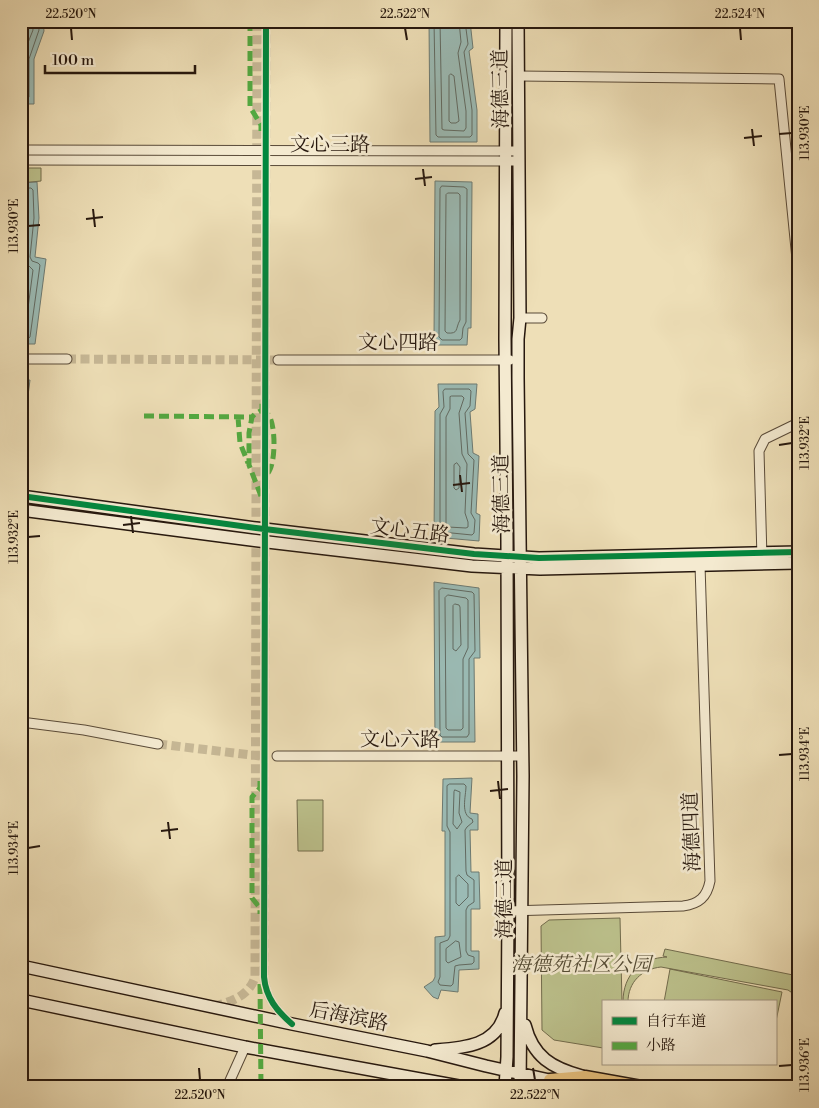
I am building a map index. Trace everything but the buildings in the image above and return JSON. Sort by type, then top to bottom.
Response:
[{"type":"main road","name":"海德三道","points":[[505,1087],[508,1004],[505,360],[506,21]]},
{"type":"main road","name":"海德三道","points":[[518,21],[520,318],[518,360],[522,756],[522,1014],[520,1087]]},
{"type":"main road","name":"文心五路","points":[[21,496],[256,528],[474,554],[507,562],[700,565],[798,552]]},
{"type":"main road","name":"文心五路","points":[[21,510],[265,542],[472,566],[507,562]]},
{"type":"main road","name":"文心五路","points":[[521,563],[762,558],[798,563]]},
{"type":"main road","name":"后海滨路","points":[[21,966],[427,1051],[550,1080]]},
{"type":"main road","points":[[21,1000],[245,1047],[438,1084],[464,1087]]},
{"type":"main road","points":[[427,1051],[473,1045],[487,1039],[499,1028],[508,1004]]},
{"type":"main road","points":[[522,1014],[526,1032],[544,1060],[583,1082]]},
{"type":"main road","points":[[550,1080],[641,1087]]},
{"type":"street","points":[[519,76],[779,79],[798,269]]},
{"type":"street","name":"文心三路","points":[[21,150],[507,156]]},
{"type":"street","name":"文心三路","points":[[21,160],[519,156]]},
{"type":"street","points":[[520,318],[542,318]]},
{"type":"street","points":[[21,359],[67,359]]},
{"type":"street","name":"文心四路","points":[[278,360],[518,360]]},
{"type":"street","points":[[762,558],[759,451],[765,439],[798,423]]},
{"type":"street","name":"海德四道","points":[[508,911],[693,905],[700,901],[708,889],[700,565]]},
{"type":"street","points":[[21,722],[84,730],[158,744]]},
{"type":"street","name":"文心六路","points":[[277,756],[522,756]]},
{"type":"street","points":[[227,1087],[245,1047]]},
{"type":"green space","points":[[21,168],[41,168],[41,181],[21,183]]},
{"type":"green space","points":[[297,800],[323,800],[323,851],[298,851]]},
{"type":"green space","name":"海德苑社区公园","points":[[620,918],[622,1000],[602,1000],[602,1048],[554,1040],[542,1030],[541,926],[549,920]]},
{"type":"green space","points":[[665,949],[798,976],[798,997],[788,990],[661,967],[654,968],[637,978],[630,988],[628,1000],[623,1000],[626,983],[635,969],[649,961],[667,957],[663,956]]},
{"type":"green space","points":[[670,969],[782,992],[776,1021],[776,1000],[664,1000]]},
{"type":"water","points":[[22,21],[43,21],[44,31],[34,59],[34,104],[28,104],[28,132],[21,133]]},
{"type":"water","points":[[429,21],[470,21],[473,48],[469,51],[477,110],[477,142],[430,142]]},
{"type":"water","points":[[435,181],[472,182],[471,328],[468,328],[467,345],[438,345],[434,339]]},
{"type":"water","points":[[37,182],[39,218],[35,257],[46,259],[35,344],[21,344],[21,183]]},
{"type":"water","points":[[30,380],[21,450],[21,381]]},
{"type":"water","points":[[438,384],[477,384],[475,409],[470,412],[473,453],[479,456],[476,513],[480,515],[479,541],[434,537],[435,411],[439,407]]},
{"type":"water","points":[[434,582],[479,588],[480,658],[474,658],[475,742],[435,742]]},
{"type":"water","points":[[472,778],[470,813],[478,814],[478,830],[470,830],[471,872],[479,872],[480,909],[471,909],[471,951],[479,951],[479,969],[459,970],[458,992],[441,990],[438,999],[433,997],[424,987],[433,981],[435,977],[435,937],[445,936],[445,831],[442,831],[443,779]]},
{"type":"tunnel","points":[[214,1006],[239,997],[248,989],[255,977],[257,21]]},
{"type":"tunnel","points":[[266,21],[264,977],[270,998],[292,1024]]},
{"type":"tunnel","points":[[67,359],[278,360]]},
{"type":"tunnel","points":[[158,744],[260,756]]},
{"type":"marked path","points":[[250,21],[250,107],[261,125],[261,131]]},
{"type":"marked path","points":[[261,496],[249,465],[249,433],[252,417],[262,410],[262,403]]},
{"type":"marked path","points":[[268,414],[274,434],[274,453],[268,473]]},
{"type":"marked path","points":[[144,416],[252,417]]},
{"type":"marked path","points":[[238,417],[240,443],[248,463]]},
{"type":"marked path","points":[[260,781],[260,788],[252,797],[252,898],[260,908],[260,914]]},
{"type":"marked path","points":[[260,984],[261,1087]]},
{"type":"cycle path","points":[[266,21],[264,977],[270,998],[292,1024]]},
{"type":"cycle path","points":[[21,496],[256,528],[474,554],[539,558],[798,552]]}]
